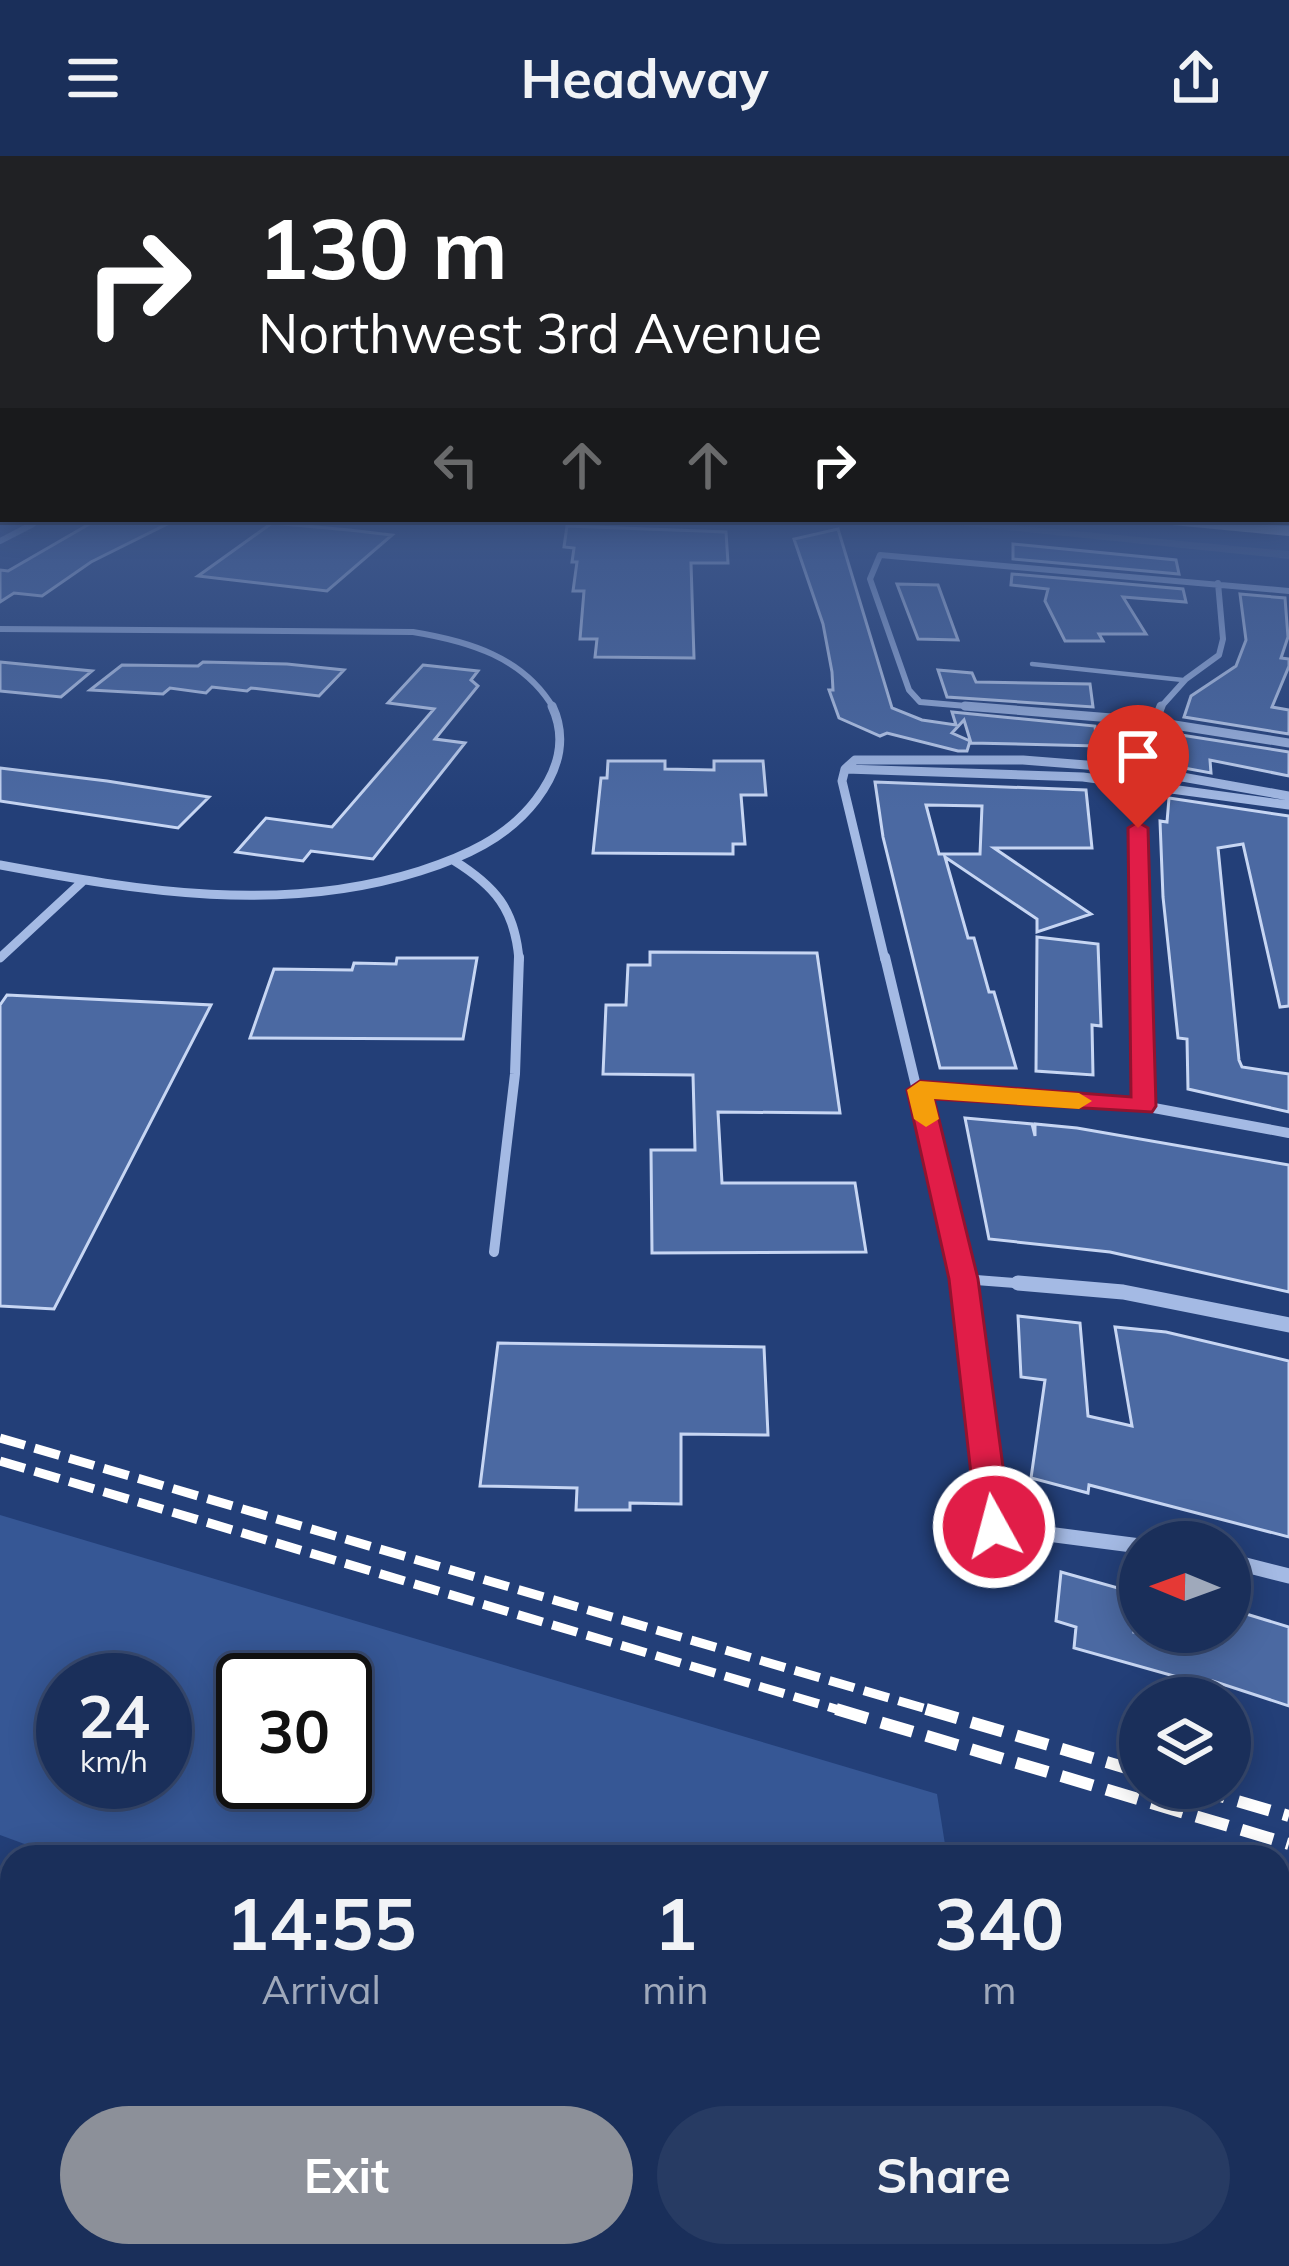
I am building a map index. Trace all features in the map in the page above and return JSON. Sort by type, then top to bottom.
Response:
[{"type":"street","points":[[882,613],[909,690],[920,703],[1149,722],[1289,742]]},
{"type":"street","points":[[1143,1106],[1137,769],[1149,722],[1184,680],[1219,656],[1220,613]]},
{"type":"street","points":[[0,629],[130,634],[365,628],[416,632],[464,643],[507,660],[538,682],[556,712],[563,743],[548,782],[519,822],[453,860],[405,878],[251,899],[158,893],[0,865]]},
{"type":"street","points":[[1119,1543],[994,1527],[963,1279],[842,781],[845,769],[855,760],[1023,760],[1137,769],[1289,796]]},
{"type":"street","points":[[845,769],[939,769],[1137,781],[1289,805]]},
{"type":"street","points":[[453,860],[482,878],[507,904],[516,924],[522,985],[494,1252]]},
{"type":"street","points":[[0,958],[83,881]]},
{"type":"street","points":[[920,1090],[1143,1106],[1289,1132]]},
{"type":"street","points":[[963,1279],[1123,1292],[1289,1325]]},
{"type":"street","points":[[1251,1566],[1289,1576]]},
{"type":"lane","points":[[1032,664],[1184,680]]},
{"type":"shaded area","points":[[0,1515],[937,1794],[945,1845],[27,1845],[0,1835]]},
{"type":"building","points":[[582,613],[693,613],[694,658],[595,657],[597,639],[580,639]]},
{"type":"building","points":[[819,613],[863,613],[892,708],[922,720],[956,725],[952,712],[1095,726],[1097,746],[971,743],[964,720],[952,733],[970,741],[967,751],[958,751],[887,733],[880,736],[839,718],[829,690],[833,690],[832,672]]},
{"type":"building","points":[[908,613],[948,613],[958,640],[918,639]]},
{"type":"building","points":[[1051,613],[1133,613],[1146,634],[1099,634],[1103,641],[1065,641]]},
{"type":"building","points":[[1243,613],[1286,613],[1288,637],[1281,658],[1289,659],[1289,666],[1272,707],[1289,710],[1289,734],[1184,717],[1191,696],[1236,666],[1246,640]]},
{"type":"building","points":[[0,662],[92,671],[61,697],[0,691]]},
{"type":"building","points":[[203,662],[344,670],[319,696],[251,688],[212,687],[206,693],[170,688],[163,694],[90,690],[122,665],[198,666]]},
{"type":"building","points":[[423,665],[478,671],[471,680],[478,686],[435,739],[465,743],[373,859],[311,851],[303,861],[236,852],[266,818],[332,827],[434,709],[388,703]]},
{"type":"building","points":[[938,670],[972,673],[976,682],[1090,684],[1093,707],[947,697]]},
{"type":"building","points":[[1171,736],[1289,752],[1289,776],[1210,760],[1211,773],[1173,766]]},
{"type":"building","points":[[608,761],[665,761],[665,769],[714,770],[714,761],[763,761],[766,795],[741,795],[745,844],[733,844],[733,854],[593,853],[601,778],[607,778]]},
{"type":"building","points":[[0,768],[209,797],[178,828],[0,801]]},
{"type":"building","points":[[875,782],[1086,790],[1092,848],[994,848],[1091,914],[1037,932],[1037,919],[945,857],[968,938],[974,938],[989,992],[994,992],[1016,1068],[940,1068],[883,837]],"holes":[[[926,805],[982,806],[980,854],[939,854]]]},
{"type":"building","points":[[1169,798],[1289,816],[1289,1006],[1280,1007],[1243,844],[1218,848],[1239,1060],[1242,1067],[1289,1074],[1289,1112],[1188,1089],[1187,1039],[1178,1038],[1163,897],[1160,821],[1167,822]]},
{"type":"building","points":[[1037,937],[1098,944],[1101,1026],[1092,1025],[1093,1075],[1036,1071]]},
{"type":"building","points":[[650,952],[817,953],[840,1113],[718,1112],[722,1183],[855,1183],[866,1252],[652,1253],[651,1150],[695,1150],[693,1075],[603,1074],[606,1005],[626,1005],[628,965],[650,965]]},
{"type":"building","points":[[397,958],[477,958],[463,1039],[250,1038],[274,969],[352,970],[354,963],[396,964]]},
{"type":"building","points":[[7,995],[211,1005],[54,1309],[0,1306],[0,1005]]},
{"type":"building","points":[[965,1118],[1032,1124],[1035,1136],[1035,1124],[1077,1128],[1289,1165],[1289,1292],[1110,1252],[989,1239]]},
{"type":"building","points":[[1018,1316],[1080,1323],[1088,1416],[1132,1426],[1115,1327],[1166,1332],[1289,1361],[1289,1537],[1251,1527],[1251,1521],[1227,1521],[1089,1485],[1088,1493],[1031,1478],[1045,1380],[1021,1377]]},
{"type":"building","points":[[498,1343],[764,1347],[768,1435],[681,1434],[681,1504],[630,1503],[630,1510],[576,1510],[577,1488],[480,1486]]},
{"type":"building","points":[[1061,1572],[1119,1588],[1119,1653],[1251,1653],[1251,1615],[1289,1627],[1289,1706],[1251,1694],[1251,1677],[1177,1677],[1074,1648],[1076,1627],[1056,1621]]},
{"type":"railway","points":[[0,1438],[937,1712]]},
{"type":"railway","points":[[0,1461],[846,1712]]},
{"type":"railway","points":[[836,1709],[1289,1844]]},
{"type":"railway","points":[[926,1709],[1119,1766]]},
{"type":"railway","points":[[1251,1805],[1289,1816]]},
{"type":"slow traffic","points":[[926,1119],[920,1090],[1079,1101]]},
{"type":"route","points":[[994,1527],[963,1279],[920,1090],[1143,1106],[1138,828]]}]
